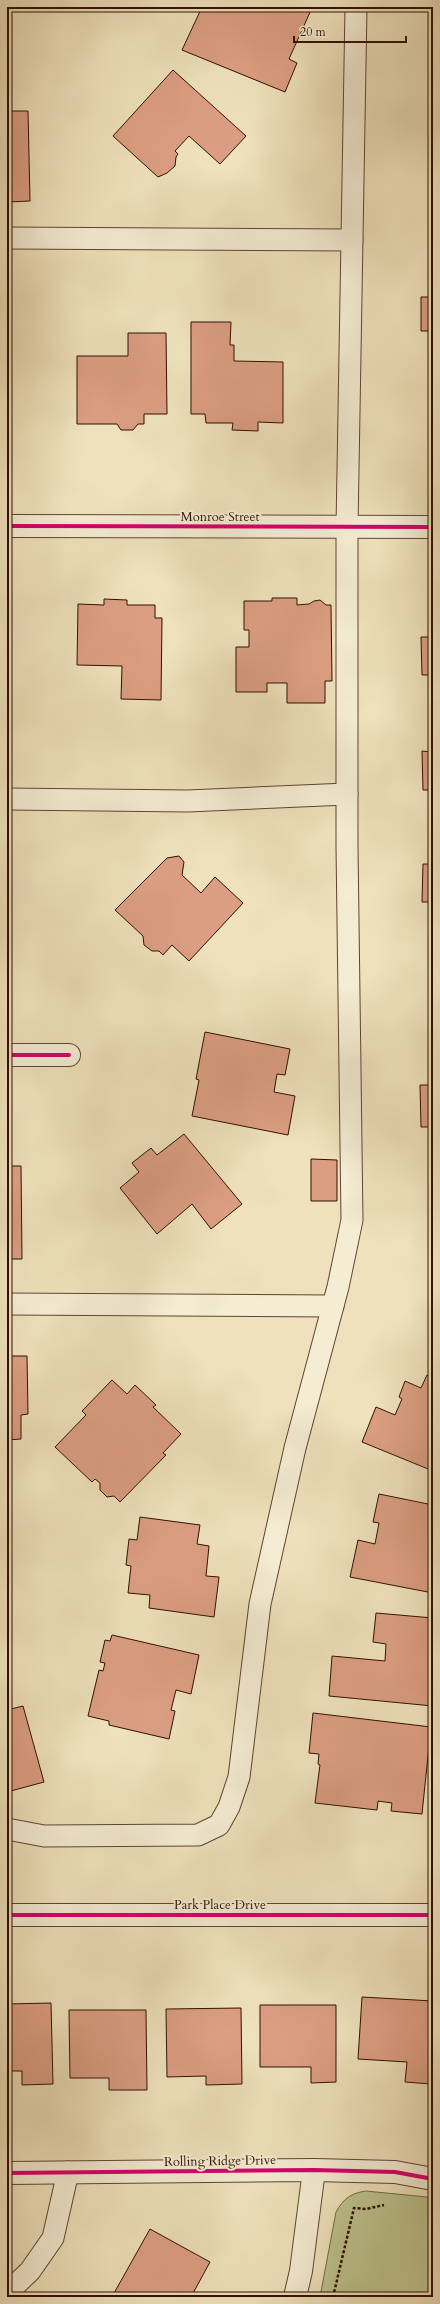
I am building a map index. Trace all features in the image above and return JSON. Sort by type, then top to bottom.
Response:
[{"type":"street","name":"Monroe Street","points":[[7,526],[433,527]]},
{"type":"street","points":[[7,1055],[69,1055]]},
{"type":"street","name":"Park Place Drive","points":[[7,1916],[433,1915]]},
{"type":"street","points":[[295,2297],[301,2272],[314,2170]]},
{"type":"street","name":"Rolling Ridge Drive","points":[[7,2173],[314,2170],[395,2172],[433,2179]]},
{"type":"lane","points":[[7,1829],[44,1836],[198,1835],[219,1825],[229,1807],[239,1777],[260,1604],[295,1448],[333,1306],[352,1220],[347,794],[347,527],[356,7]]},
{"type":"lane","points":[[7,238],[352,240]]},
{"type":"lane","points":[[7,799],[188,801],[347,794]]},
{"type":"lane","points":[[7,1304],[333,1306]]},
{"type":"lane","points":[[7,2293],[30,2271],[53,2238],[68,2172]]},
{"type":"path","points":[[333,2297],[354,2208],[366,2209],[386,2205]]},
{"type":"green space","points":[[366,2191],[427,2197],[433,2200],[433,2297],[320,2297],[336,2212],[348,2197],[356,2193]]},
{"type":"building","points":[[202,7],[303,7],[311,10],[289,59],[297,63],[285,92],[182,50]]},
{"type":"building","points":[[173,70],[246,136],[220,164],[189,136],[175,151],[178,154],[176,157],[175,166],[167,173],[158,177],[113,136]]},
{"type":"building","points":[[7,111],[28,111],[30,201],[7,202]]},
{"type":"building","points":[[429,261],[433,261],[433,331],[421,331],[421,297],[429,297]]},
{"type":"building","points":[[191,322],[231,322],[230,345],[234,345],[234,361],[283,362],[283,423],[258,422],[258,431],[232,430],[233,423],[206,423],[205,414],[191,414]]},
{"type":"building","points":[[128,333],[166,333],[167,414],[144,414],[144,424],[138,424],[133,430],[121,430],[117,424],[77,424],[77,356],[128,356]]},
{"type":"building","points":[[272,598],[297,598],[297,605],[309,604],[320,600],[326,605],[331,605],[332,681],[325,681],[325,703],[287,703],[287,683],[267,683],[267,692],[236,692],[236,647],[249,647],[249,630],[244,630],[244,601],[272,601]]},
{"type":"building","points":[[104,599],[127,600],[127,605],[155,605],[155,618],[162,618],[161,700],[121,699],[122,666],[77,665],[78,604],[104,605]]},
{"type":"building","points":[[8,602],[8,679],[7,679]]},
{"type":"building","points":[[421,637],[433,637],[433,675],[422,675]]},
{"type":"building","points":[[431,719],[433,719],[433,790],[423,790],[422,751],[431,752]]},
{"type":"building","points":[[179,856],[184,862],[182,875],[201,893],[215,877],[243,903],[189,961],[172,945],[163,955],[159,951],[152,951],[144,945],[143,936],[115,910],[167,858]]},
{"type":"building","points":[[423,864],[433,864],[433,902],[422,902]]},
{"type":"building","points":[[205,1032],[290,1049],[285,1075],[277,1074],[274,1092],[295,1096],[288,1135],[192,1116],[199,1080],[196,1079]]},
{"type":"building","points":[[420,1085],[433,1085],[433,1127],[421,1127]]},
{"type":"building","points":[[184,1134],[242,1204],[211,1229],[192,1204],[157,1234],[120,1188],[139,1172],[132,1163],[151,1148],[157,1155]]},
{"type":"building","points":[[311,1159],[337,1160],[337,1201],[311,1201]]},
{"type":"building","points":[[7,1166],[21,1166],[22,1259],[7,1259]]},
{"type":"building","points":[[7,1356],[27,1356],[28,1414],[21,1415],[21,1439],[7,1440]]},
{"type":"building","points":[[427,1375],[433,1377],[433,1471],[362,1442],[376,1407],[395,1415],[402,1399],[399,1397],[405,1381],[421,1388]]},
{"type":"building","points":[[112,1380],[127,1394],[135,1385],[156,1405],[153,1407],[181,1434],[163,1453],[166,1455],[120,1502],[114,1496],[107,1497],[100,1490],[100,1483],[95,1479],[92,1482],[55,1447],[86,1415],[82,1411]]},
{"type":"building","points":[[379,1494],[433,1505],[433,1593],[350,1577],[358,1540],[375,1544],[379,1523],[373,1522]]},
{"type":"building","points":[[140,1517],[200,1525],[197,1544],[209,1546],[206,1576],[219,1577],[214,1617],[149,1608],[150,1595],[128,1593],[131,1566],[126,1565],[129,1539],[137,1540]]},
{"type":"building","points":[[376,1613],[433,1618],[433,1706],[329,1696],[332,1656],[385,1661],[386,1644],[373,1642]]},
{"type":"building","points":[[112,1635],[199,1655],[191,1694],[176,1690],[171,1710],[175,1711],[169,1739],[109,1725],[109,1721],[88,1716],[99,1670],[103,1671],[105,1663],[100,1662],[105,1640],[110,1641]]},
{"type":"building","points":[[23,1706],[44,1782],[7,1792],[7,1710]]},
{"type":"building","points":[[313,1713],[431,1727],[422,1814],[391,1811],[392,1803],[378,1801],[377,1810],[315,1803],[320,1765],[318,1764],[319,1754],[309,1753]]},
{"type":"building","points":[[362,1997],[433,2001],[431,2084],[405,2082],[407,2062],[358,2059]]},
{"type":"building","points":[[51,2003],[53,2084],[22,2085],[22,2071],[7,2071],[7,2004]]},
{"type":"building","points":[[260,2005],[336,2005],[336,2082],[311,2083],[311,2067],[260,2067]]},
{"type":"building","points":[[241,2008],[242,2084],[206,2085],[206,2076],[167,2077],[166,2009]]},
{"type":"building","points":[[69,2010],[146,2010],[147,2090],[109,2090],[109,2078],[70,2078]]},
{"type":"building","points":[[150,2229],[210,2262],[191,2297],[116,2297],[113,2295]]},
{"type":"cycle path","points":[[7,526],[433,527]]},
{"type":"cycle path","points":[[7,1055],[69,1055]]},
{"type":"cycle path","points":[[7,1915],[433,1915]]},
{"type":"cycle path","points":[[7,2173],[314,2170],[395,2172],[433,2179]]}]
